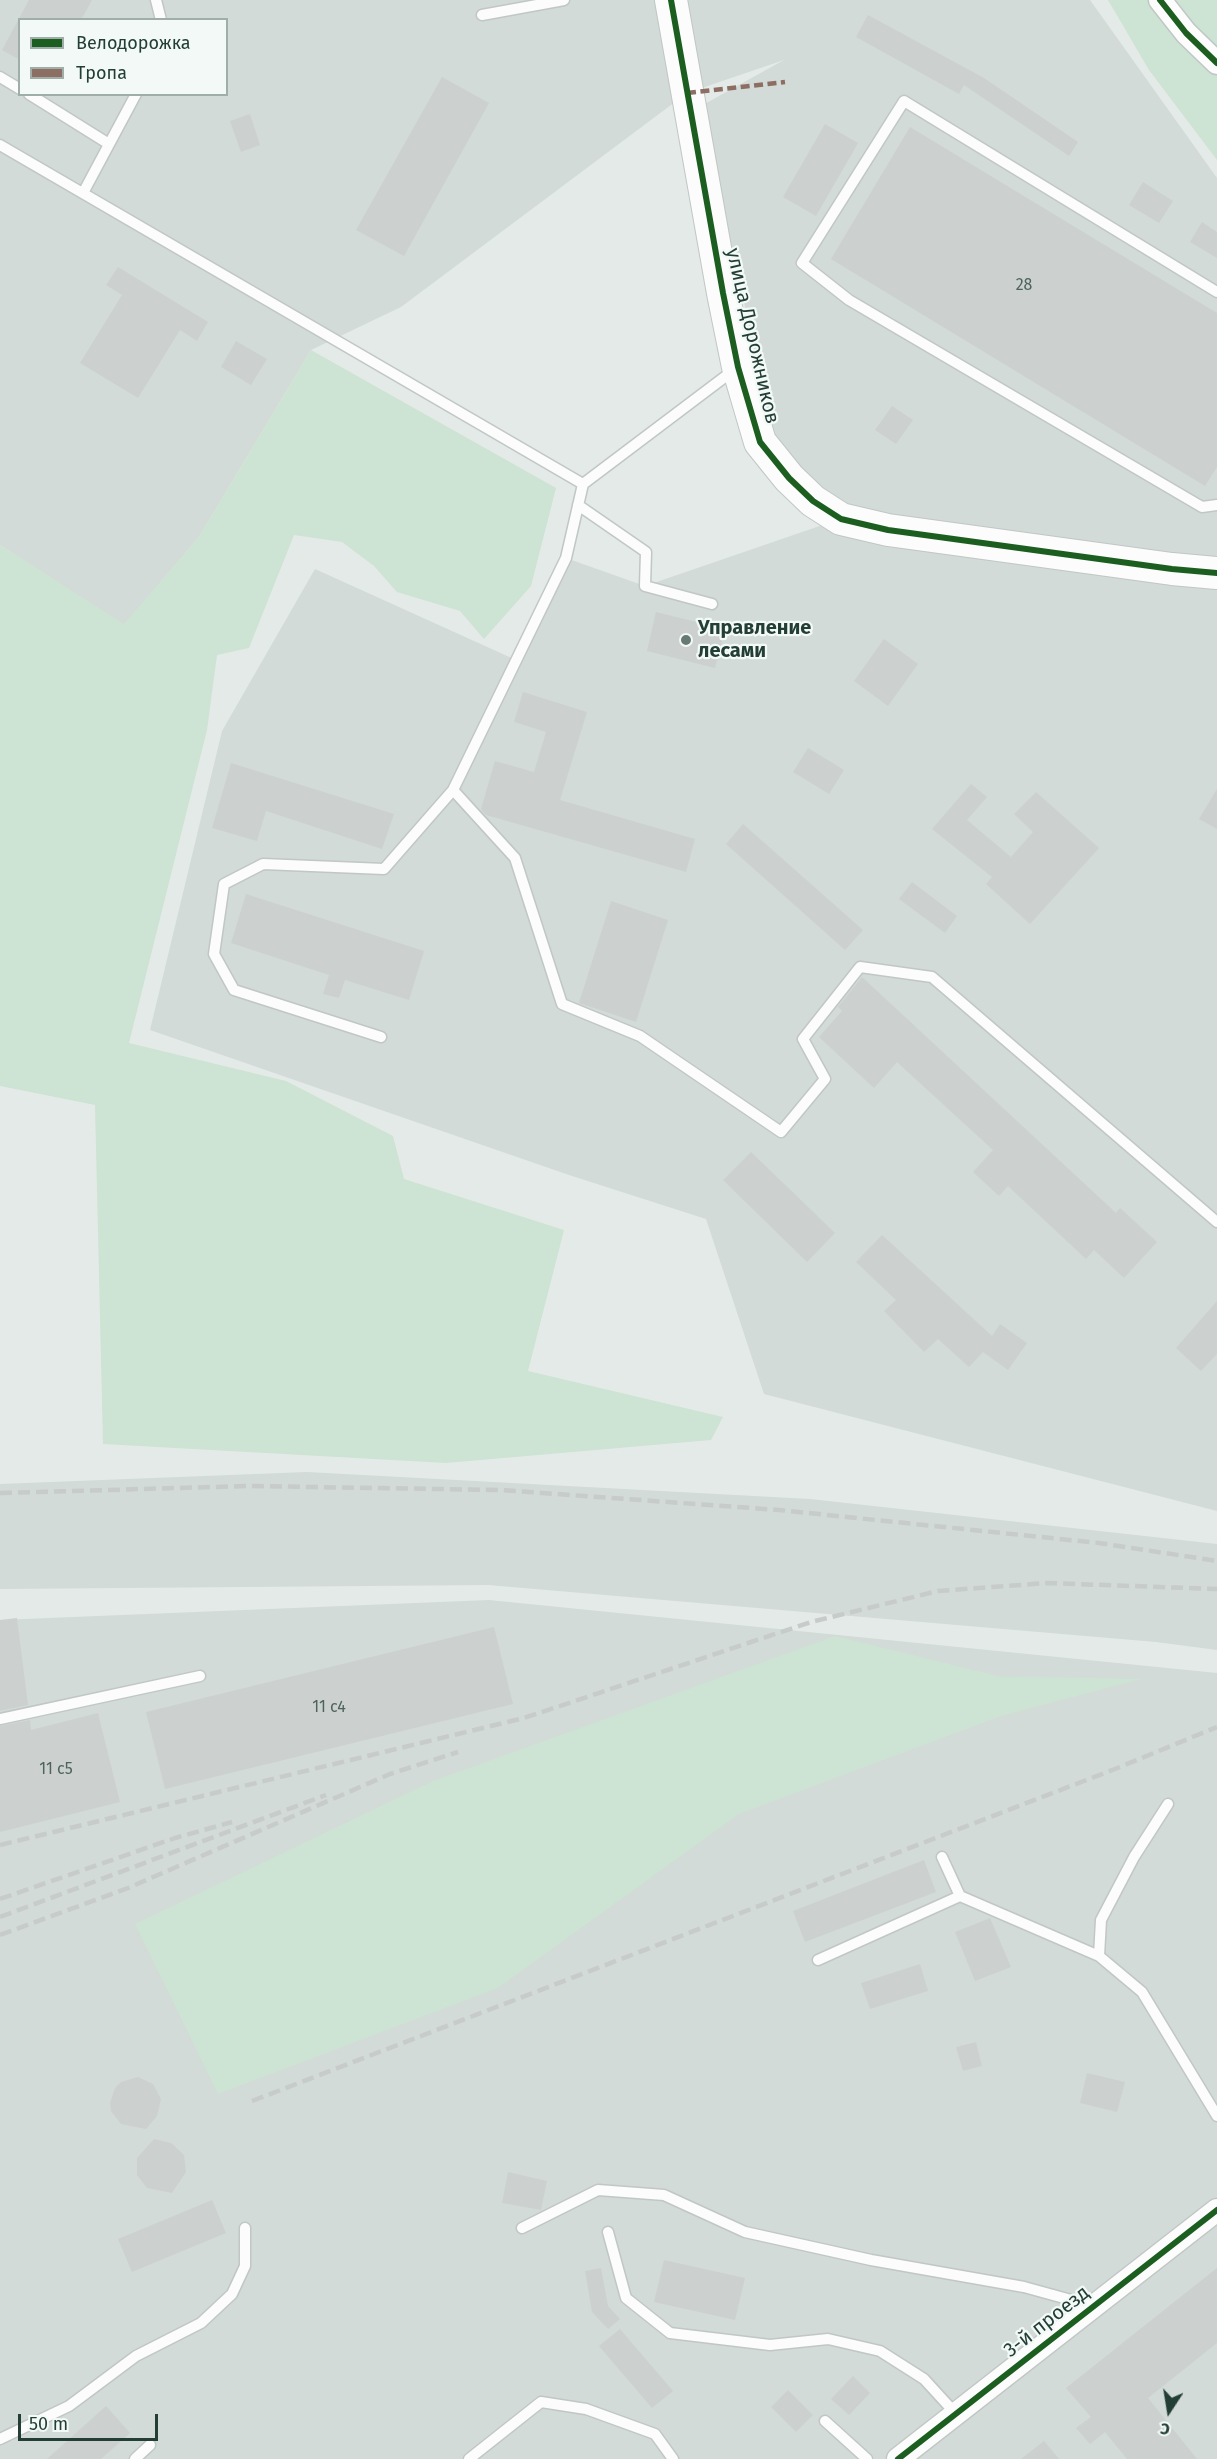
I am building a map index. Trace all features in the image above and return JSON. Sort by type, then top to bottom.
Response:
[{"type":"street","name":"улица Дорожников","points":[[670,0],[738,367],[760,442],[789,478],[813,501],[841,519],[900,532],[1172,569],[1217,573]]},
{"type":"street","points":[[1160,0],[1186,33],[1217,63]]},
{"type":"street","name":"3-й проезд","points":[[898,2459],[1217,2210]]},
{"type":"lane","points":[[156,0],[160,18]]},
{"type":"lane","points":[[482,15],[564,0]]},
{"type":"lane","points":[[0,77],[18,88]]},
{"type":"lane","points":[[32,96],[110,144]]},
{"type":"lane","points":[[83,194],[135,96]]},
{"type":"lane","points":[[1217,292],[904,101],[802,263],[849,300],[1202,507],[1217,505]]},
{"type":"lane","points":[[0,145],[583,484]]},
{"type":"lane","points":[[381,1037],[234,990],[214,954],[224,884],[263,864],[384,869],[453,790],[566,558],[583,484],[738,367]]},
{"type":"lane","points":[[578,505],[646,552],[645,586],[712,604]]},
{"type":"lane","points":[[453,790],[515,858],[561,1004],[640,1036],[781,1132],[825,1079],[803,1039],[860,967],[932,977],[1217,1222]]},
{"type":"lane","points":[[0,1719],[200,1676]]},
{"type":"lane","points":[[1099,1956],[1101,1920],[1134,1857],[1168,1804]]},
{"type":"lane","points":[[942,1857],[960,1896],[1099,1956],[1142,1992],[1217,2116]]},
{"type":"lane","points":[[818,1960],[960,1896]]},
{"type":"lane","points":[[522,2228],[598,2190],[664,2195],[745,2232],[871,2260],[1024,2287],[1094,2306]]},
{"type":"lane","points":[[0,2439],[69,2406],[136,2356],[201,2323],[232,2294],[245,2266],[245,2228]]},
{"type":"lane","points":[[608,2232],[627,2298],[670,2333],[770,2345],[828,2339],[880,2350],[924,2379],[956,2414]]},
{"type":"lane","points":[[469,2459],[541,2402],[586,2409],[655,2433],[673,2459]]},
{"type":"lane","points":[[825,2421],[867,2459]]},
{"type":"lane","points":[[135,2459],[150,2445]]},
{"type":"shaded area","points":[[0,0],[1090,0],[1217,178],[1217,1511],[764,1394],[706,1219],[569,1175],[150,1030],[222,731],[315,569],[516,660],[566,558],[645,586],[840,519],[772,430],[701,106],[784,60],[687,93],[401,307],[311,350],[199,537],[124,625],[0,545]]},
{"type":"shaded area","points":[[307,1472],[810,1499],[1217,1544],[1217,1650],[1156,1642],[488,1585],[0,1589],[0,1484]]},
{"type":"shaded area","points":[[489,1600],[1217,1673],[1217,2211],[900,2459],[0,2459],[0,1620]]},
{"type":"shaded area","points":[[1217,2213],[1217,2459],[902,2459]]},
{"type":"green space","points":[[1108,0],[1217,0],[1217,160],[1149,70]]},
{"type":"green space","points":[[311,350],[556,488],[531,586],[484,639],[460,611],[397,592],[374,566],[342,542],[294,535],[249,648],[217,655],[207,730],[129,1043],[286,1081],[393,1136],[404,1179],[564,1230],[528,1371],[723,1417],[711,1440],[446,1463],[103,1444],[95,1105],[0,1086],[0,545],[124,624],[199,537]]},
{"type":"green space","points":[[835,1636],[998,1676],[1141,1679],[1001,1716],[739,1814],[498,1988],[218,2094],[135,1924],[433,1781]]},
{"type":"building","points":[[29,0],[92,0],[82,18],[19,18]]},
{"type":"building","points":[[868,15],[984,78],[1078,142],[1069,156],[964,85],[959,94],[856,37]]},
{"type":"building","points":[[18,20],[18,59],[2,50]]},
{"type":"building","points":[[442,77],[489,103],[404,256],[356,230]]},
{"type":"building","points":[[250,114],[260,145],[241,152],[230,121]]},
{"type":"building","points":[[825,124],[858,143],[816,216],[783,197]]},
{"type":"building","points":[[910,127],[1217,313],[1217,467],[1205,486],[831,259]]},
{"type":"building","points":[[1143,182],[1173,201],[1159,223],[1129,205]]},
{"type":"building","points":[[1202,222],[1217,232],[1217,258],[1190,242]]},
{"type":"building","points":[[118,267],[208,322],[197,341],[180,330],[138,398],[80,363],[122,295],[106,285]]},
{"type":"building","points":[[236,341],[267,359],[251,385],[221,367]]},
{"type":"building","points":[[892,406],[913,420],[896,444],[875,430]]},
{"type":"building","name":"Управление лесами","points":[[656,612],[725,629],[715,668],[647,651]]},
{"type":"building","points":[[884,639],[918,664],[888,706],[854,681]]},
{"type":"building","points":[[523,692],[587,712],[560,800],[695,839],[686,872],[486,815],[481,809],[495,761],[534,772],[546,732],[514,722]]},
{"type":"building","points":[[808,748],[844,770],[829,794],[793,772]]},
{"type":"building","points":[[231,763],[394,814],[382,849],[266,811],[257,841],[212,828]]},
{"type":"building","points":[[971,784],[987,797],[967,820],[1011,857],[1033,832],[1014,814],[1036,792],[1099,848],[1030,924],[986,884],[992,877],[932,829]]},
{"type":"building","points":[[1217,789],[1217,829],[1199,819]]},
{"type":"building","points":[[743,824],[863,930],[845,950],[726,844]]},
{"type":"building","points":[[912,882],[957,916],[945,933],[899,899]]},
{"type":"building","points":[[246,894],[424,951],[409,1000],[345,980],[339,998],[323,994],[329,975],[231,943]]},
{"type":"building","points":[[611,901],[668,920],[636,1022],[579,1003]]},
{"type":"building","points":[[862,977],[1116,1213],[1120,1208],[1157,1242],[1124,1278],[1094,1250],[1086,1259],[1008,1186],[999,1196],[973,1172],[993,1150],[897,1062],[874,1088],[819,1037],[842,1011],[838,1007]]},
{"type":"building","points":[[751,1152],[835,1233],[807,1262],[723,1180]]},
{"type":"building","points":[[882,1235],[992,1336],[1000,1324],[1027,1343],[1008,1370],[983,1352],[969,1367],[938,1339],[924,1352],[884,1311],[896,1300],[856,1262]]},
{"type":"building","points":[[1217,1301],[1217,1354],[1201,1371],[1176,1348]]},
{"type":"building","points":[[17,1618],[28,1705],[0,1711],[0,1620]]},
{"type":"building","points":[[494,1627],[513,1704],[165,1789],[146,1712]]},
{"type":"building","points":[[98,1713],[120,1802],[0,1832],[0,1726],[30,1720],[31,1730]]},
{"type":"building","points":[[924,1860],[936,1892],[805,1942],[793,1911]]},
{"type":"building","points":[[990,1918],[1011,1967],[975,1981],[955,1932]]},
{"type":"building","points":[[920,1964],[928,1991],[870,2009],[861,1983]]},
{"type":"building","points":[[976,2042],[982,2066],[963,2071],[956,2047]]},
{"type":"building","points":[[1087,2073],[1125,2082],[1117,2112],[1080,2103]]},
{"type":"building","points":[[138,2077],[153,2084],[161,2099],[157,2116],[146,2129],[121,2124],[111,2111],[110,2103],[115,2088],[121,2082]]},
{"type":"building","points":[[154,2139],[171,2143],[184,2155],[186,2172],[172,2193],[147,2188],[137,2175],[137,2158]]},
{"type":"building","points":[[508,2172],[547,2181],[541,2210],[502,2203]]},
{"type":"building","points":[[212,2200],[226,2233],[132,2272],[118,2239]]},
{"type":"building","points":[[664,2260],[745,2278],[735,2320],[654,2302]]},
{"type":"building","points":[[601,2268],[608,2306],[620,2319],[608,2329],[592,2312],[585,2271]]},
{"type":"building","points":[[1217,2268],[1217,2343],[1148,2398],[1197,2459],[1127,2459],[1105,2432],[1090,2444],[1076,2428],[1091,2417],[1066,2388]]},
{"type":"building","points":[[620,2329],[673,2391],[652,2408],[599,2346]]},
{"type":"building","points":[[853,2376],[870,2393],[849,2415],[831,2399]]},
{"type":"building","points":[[788,2390],[813,2415],[796,2432],[771,2407]]},
{"type":"building","points":[[106,2406],[130,2433],[101,2459],[47,2459]]},
{"type":"building","points":[[1044,2441],[1059,2459],[1021,2459]]},
{"type":"railway","points":[[0,1493],[249,1486],[501,1490],[779,1510],[1099,1543],[1217,1561]]},
{"type":"railway","points":[[0,1845],[524,1718],[811,1622],[938,1591],[1047,1583],[1217,1589]]},
{"type":"railway","points":[[252,2101],[1115,1769],[1217,1727]]},
{"type":"railway","points":[[0,1935],[128,1888],[390,1774],[458,1752]]},
{"type":"railway","points":[[0,1917],[326,1795]]},
{"type":"railway","points":[[0,1899],[175,1838],[232,1822]]},
{"type":"marked path","points":[[687,93],[785,82]]},
{"type":"cycle path","points":[[671,0],[738,367],[760,442],[789,478],[813,501],[841,519],[888,530],[1172,569],[1217,573]]},
{"type":"cycle path","points":[[1160,0],[1186,33],[1217,63]]},
{"type":"cycle path","points":[[898,2459],[1217,2210]]},
{"type":"place","name":"Управление лесами","points":[[686,640]]}]
